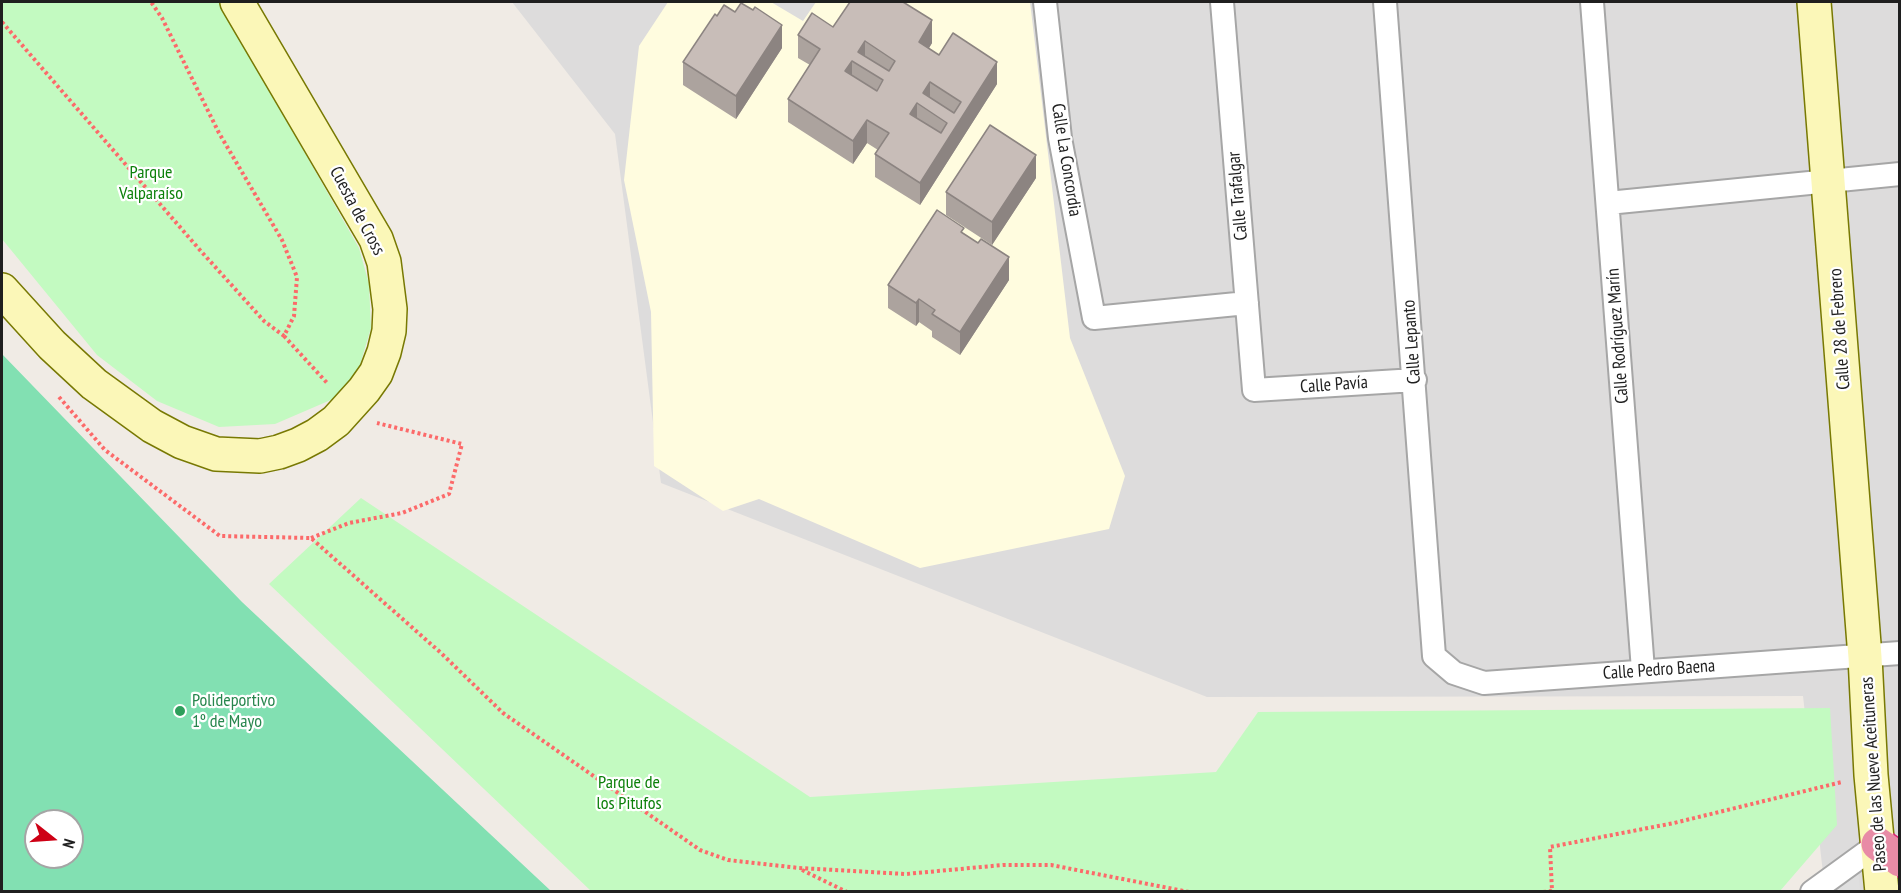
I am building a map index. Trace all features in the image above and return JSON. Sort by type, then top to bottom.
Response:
[{"type":"street","name":"Cuesta de Cross","points":[[2,290],[52,345],[94,384],[152,426],[182,442],[216,454],[260,456],[279,452],[363,414],[389,331],[390,309],[384,262],[376,239],[237,2]]},
{"type":"street","name":"Calle La Concordia","points":[[1045,2],[1060,138],[1094,318],[1247,303]]},
{"type":"street","name":"Calle Trafalgar","points":[[1222,2],[1254,390]]},
{"type":"street","name":"Calle Lepanto","points":[[1385,2],[1434,656],[1454,673]]},
{"type":"street","name":"Calle Rodríguez Marín","points":[[1592,2],[1643,670]]},
{"type":"street","name":"Calle 28 de Febrero","points":[[1814,2],[1865,657]]},
{"type":"street","points":[[1608,203],[1899,174]]},
{"type":"street","name":"Calle Pavía","points":[[1254,390],[1414,380]]},
{"type":"street","name":"Calle Pedro Baena","points":[[1454,673],[1484,683],[1899,653]]},
{"type":"street","name":"Paseo de las Nueve Aceituneras","points":[[1865,657],[1871,775],[1889,852],[1882,891]]},
{"type":"street","points":[[1812,891],[1889,852]]},
{"type":"path","points":[[152,2],[219,134],[282,240],[297,277],[294,316],[284,336]]},
{"type":"path","points":[[2,22],[264,321],[284,336],[363,414],[462,444],[449,494],[402,513],[349,523],[311,538],[220,536],[105,450],[53,390]]},
{"type":"path","points":[[311,538],[441,653],[503,713],[700,850],[728,860],[799,868],[906,874],[1003,865],[1051,865],[1189,891]]},
{"type":"path","points":[[1543,891],[1552,891],[1551,847],[1674,823],[1871,775]]},
{"type":"path","points":[[799,868],[847,891]]},
{"type":"shaded area","points":[[512,2],[1899,2],[1899,891],[1825,891],[1803,696],[1207,697],[661,483],[615,134]]},
{"type":"shaded area","points":[[668,2],[771,2],[803,21],[816,2],[1030,2],[1070,338],[1125,476],[1109,529],[920,568],[759,499],[723,511],[654,466],[651,312],[624,180],[639,46]]},
{"type":"shaded area","points":[[1858,868],[1860,891],[1831,891]]},
{"type":"green space","name":"Parque Valparaíso","points":[[2,2],[219,2],[359,248],[369,284],[371,328],[359,368],[340,396],[275,424],[219,427],[157,401],[97,355],[2,239]]},
{"type":"green space","name":"Polideportivo 1º de Mayo","points":[[2,354],[242,602],[551,891],[2,891]]},
{"type":"green space","name":"Parque de los Pitufos","points":[[361,498],[810,797],[1216,772],[1258,712],[1830,708],[1837,825],[1780,891],[591,891],[269,584]]},
{"type":"building","points":[[850,2],[903,2],[932,20],[919,42],[939,55],[953,33],[997,62],[920,183],[875,154],[889,133],[867,120],[853,141],[788,99],[820,49],[798,35],[812,13],[833,27]],"holes":[[[865,41],[895,61],[889,71],[858,52]],[[852,61],[883,80],[877,91],[845,71]],[[930,82],[961,102],[954,113],[923,93]],[[917,103],[947,123],[941,133],[910,114]]]},
{"type":"building","points":[[741,3],[753,10],[755,7],[782,25],[736,96],[683,62],[715,14],[717,16],[724,5],[735,12]]},
{"type":"building","points":[[990,125],[1036,155],[992,222],[946,192]]},
{"type":"building","points":[[937,210],[964,228],[961,232],[978,243],[981,239],[1009,257],[960,332],[932,314],[935,310],[919,299],[916,303],[888,285]]},
{"type":"place","name":"Polideportivo 1º de Mayo","points":[[180,711]]}]
